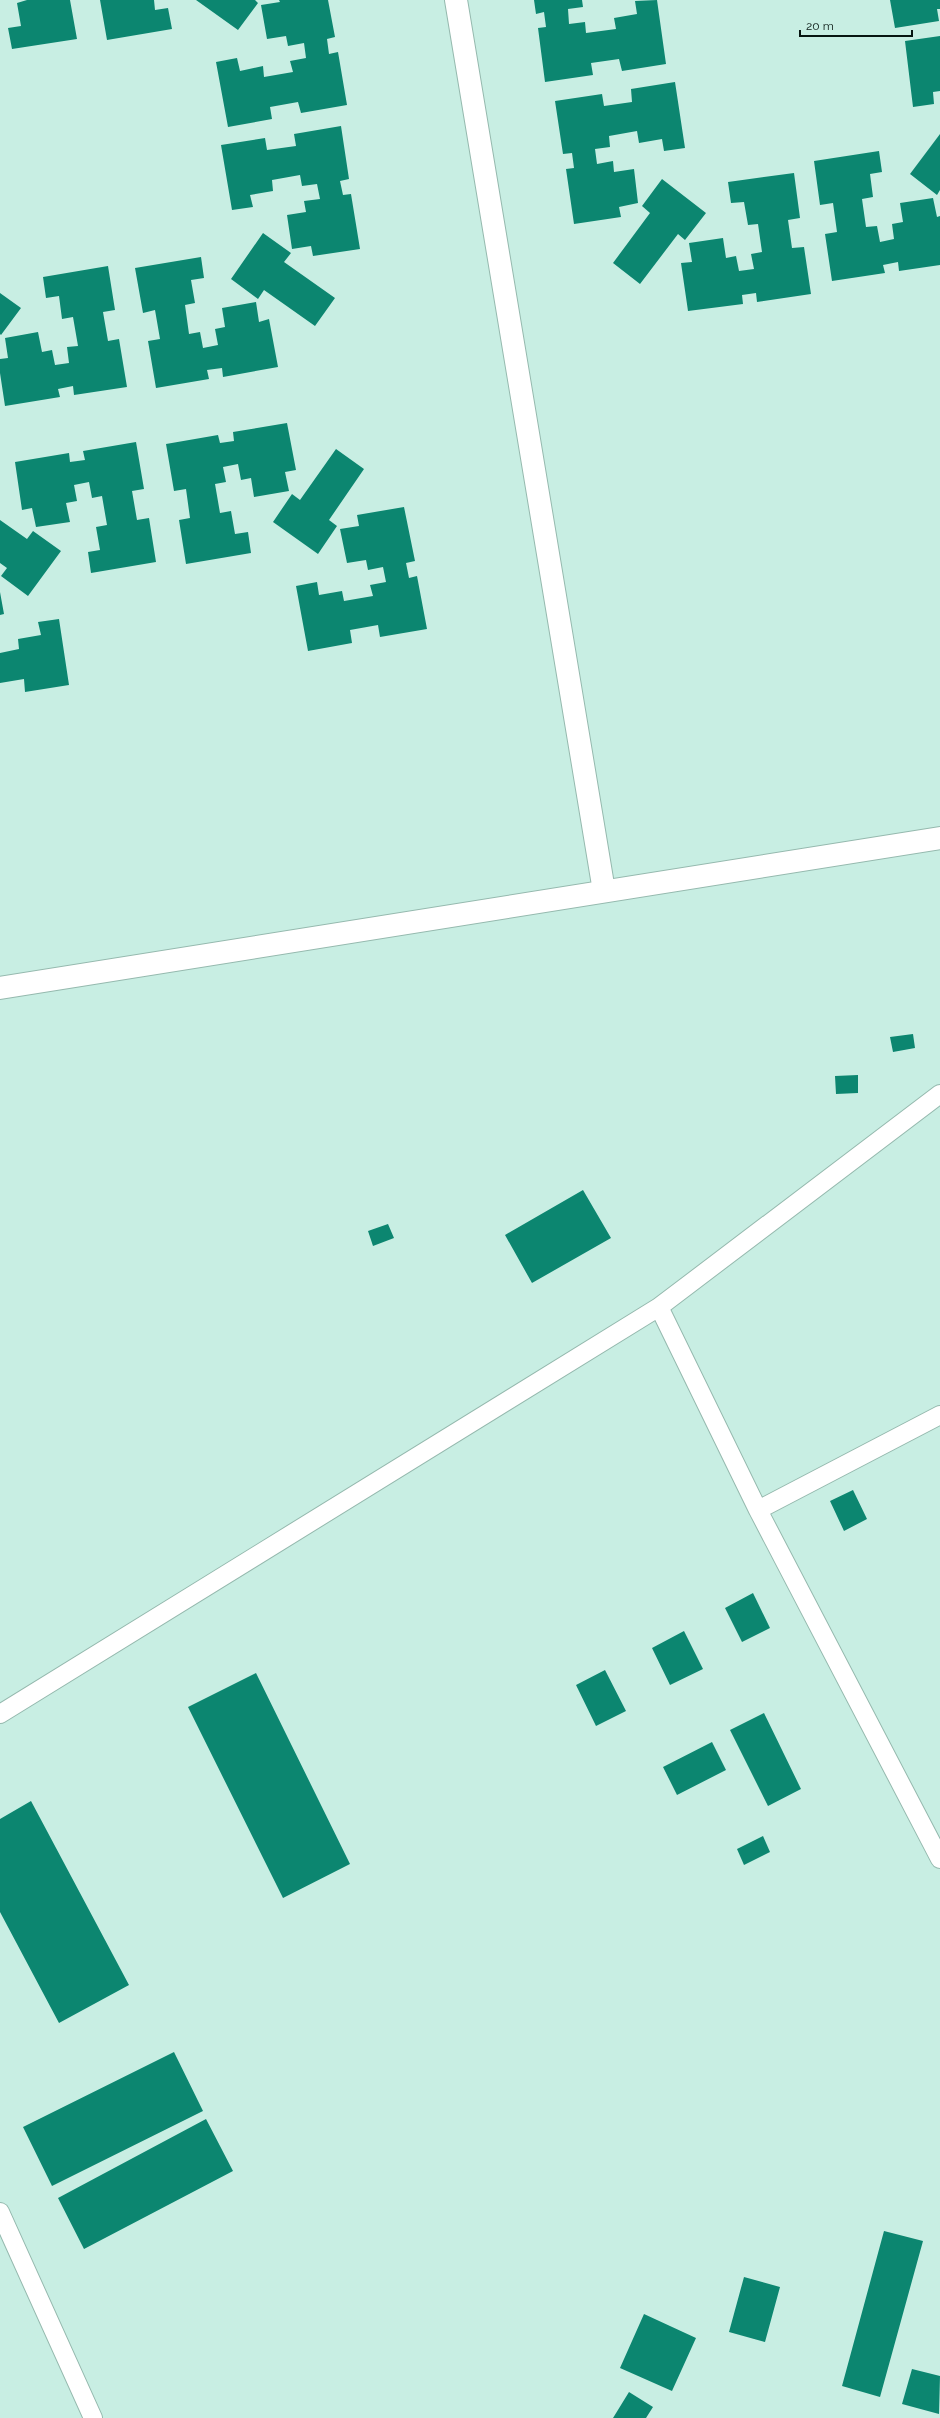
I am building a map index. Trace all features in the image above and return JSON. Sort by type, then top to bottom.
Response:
[{"type":"street","points":[[456,0],[604,891]]},
{"type":"street","points":[[0,988],[940,838]]},
{"type":"lane","points":[[0,1714],[659,1307],[940,1094]]},
{"type":"lane","points":[[659,1307],[758,1510],[940,1859]]},
{"type":"lane","points":[[758,1510],[940,1416]]},
{"type":"lane","points":[[0,2212],[93,2418]]},
{"type":"building","points":[[27,0],[70,0],[77,39],[12,49],[8,28],[21,26],[17,3]]},
{"type":"building","points":[[100,0],[154,0],[155,10],[168,8],[172,29],[107,40]]},
{"type":"building","points":[[196,0],[255,0],[258,3],[238,30]]},
{"type":"building","points":[[279,0],[328,0],[335,37],[327,39],[329,54],[338,52],[347,105],[301,113],[298,102],[270,107],[272,119],[228,127],[216,62],[237,58],[240,71],[263,66],[264,77],[293,72],[290,61],[306,58],[304,43],[288,46],[286,36],[267,39],[261,5],[280,2]]},
{"type":"building","points":[[534,0],[582,0],[583,7],[568,9],[569,24],[585,22],[586,33],[616,29],[614,18],[637,14],[635,1],[657,0],[666,64],[622,71],[619,59],[591,63],[593,75],[545,82],[538,28],[546,27],[544,12],[536,14]]},
{"type":"building","points":[[890,0],[940,0],[940,9],[937,9],[939,21],[895,28]]},
{"type":"building","points":[[940,36],[940,91],[933,92],[934,104],[913,107],[905,41]]},
{"type":"building","points":[[675,82],[685,148],[664,151],[662,139],[639,143],[637,131],[609,136],[610,147],[595,149],[597,164],[613,161],[614,172],[634,169],[638,203],[619,207],[621,217],[574,224],[566,169],[574,168],[572,153],[563,154],[555,101],[602,94],[604,106],[632,102],[631,89]]},
{"type":"building","points":[[341,126],[349,179],[340,181],[343,195],[351,194],[360,249],[313,256],[311,246],[292,249],[287,215],[306,212],[304,201],[320,199],[317,184],[302,186],[300,175],[272,180],[273,191],[250,195],[253,207],[232,210],[221,145],[265,138],[267,150],[296,146],[294,134]]},
{"type":"building","points":[[940,134],[940,190],[937,195],[910,174]]},
{"type":"building","points":[[879,151],[882,172],[870,174],[873,197],[862,199],[866,227],[877,226],[880,242],[894,239],[892,224],[903,222],[900,203],[933,198],[937,217],[940,216],[940,265],[899,271],[898,262],[883,265],[885,273],[832,281],[825,234],[837,232],[833,203],[820,205],[814,161]]},
{"type":"building","points":[[794,173],[800,218],[788,220],[792,248],[804,247],[811,294],[757,302],[756,293],[742,295],[743,304],[688,311],[681,263],[692,262],[689,243],[723,238],[726,258],[736,256],[739,271],[754,269],[751,254],[762,252],[758,224],[748,225],[744,202],[731,203],[728,182]]},
{"type":"building","points":[[662,179],[706,213],[685,240],[678,234],[640,284],[613,263],[650,213],[642,206]]},
{"type":"building","points":[[263,233],[291,253],[284,262],[335,298],[315,326],[264,290],[258,299],[231,279]]},
{"type":"building","points":[[201,257],[204,278],[191,280],[195,303],[185,305],[189,334],[200,332],[203,348],[218,345],[215,329],[225,327],[222,308],[256,302],[259,322],[269,319],[278,367],[223,377],[222,368],[207,370],[209,379],[156,388],[148,341],[160,339],[155,310],[143,313],[135,268]]},
{"type":"building","points":[[108,266],[115,310],[103,312],[108,341],[119,339],[127,387],[74,395],[73,386],[58,389],[60,397],[5,406],[0,373],[0,359],[8,358],[5,338],[38,332],[42,352],[52,350],[55,365],[69,363],[67,347],[78,346],[73,317],[62,319],[59,296],[46,298],[43,277]]},
{"type":"building","points":[[0,293],[21,308],[1,335],[0,334]]},
{"type":"building","points":[[287,423],[296,470],[285,472],[289,491],[254,497],[251,478],[241,480],[238,464],[223,467],[226,482],[215,484],[220,513],[231,511],[235,534],[248,532],[251,553],[186,564],[179,520],[190,518],[186,489],[174,491],[166,444],[218,435],[220,443],[234,441],[233,432]]},
{"type":"building","points":[[136,442],[144,489],[132,491],[137,520],[149,518],[156,562],[91,573],[88,552],[100,550],[96,527],[107,525],[102,496],[92,498],[89,482],[74,485],[77,501],[66,503],[70,522],[36,527],[32,508],[22,510],[15,462],[69,453],[70,462],[85,460],[83,451]]},
{"type":"building","points":[[336,449],[364,469],[329,520],[337,526],[318,554],[273,522],[292,494],[300,500]]},
{"type":"building","points":[[404,507],[415,561],[406,563],[409,578],[417,576],[427,629],[380,637],[378,625],[350,630],[352,643],[308,651],[296,586],[317,582],[319,595],[342,591],[344,601],[373,596],[370,585],[386,582],[383,567],[368,570],[366,560],[347,563],[340,529],[359,526],[357,515]]},
{"type":"building","points":[[0,520],[27,539],[33,531],[61,551],[28,596],[1,576],[7,568],[0,563]]},
{"type":"building","points":[[0,592],[4,614],[0,615]]},
{"type":"building","points":[[59,619],[69,685],[25,692],[24,679],[0,683],[0,653],[19,649],[18,639],[41,635],[38,622]]},
{"type":"building","points":[[913,1034],[915,1048],[893,1052],[890,1037]]},
{"type":"building","points":[[858,1075],[858,1093],[836,1094],[835,1076]]},
{"type":"building","points":[[583,1190],[611,1238],[532,1283],[505,1235]]},
{"type":"building","points":[[388,1224],[394,1238],[373,1246],[368,1231]]},
{"type":"building","points":[[853,1490],[867,1519],[844,1531],[830,1501]]},
{"type":"building","points":[[753,1593],[770,1628],[742,1642],[725,1608]]},
{"type":"building","points":[[684,1631],[703,1669],[670,1685],[652,1648]]},
{"type":"building","points":[[605,1670],[626,1711],[596,1726],[576,1685]]},
{"type":"building","points":[[256,1673],[350,1864],[283,1898],[188,1707]]},
{"type":"building","points":[[764,1713],[801,1789],[768,1806],[730,1730]]},
{"type":"building","points":[[712,1742],[726,1770],[677,1795],[663,1767]]},
{"type":"building","points":[[31,1801],[129,1985],[59,2023],[0,1912],[0,1819]]},
{"type":"building","points":[[763,1836],[770,1852],[744,1865],[737,1849]]},
{"type":"building","points":[[174,2052],[203,2111],[52,2186],[23,2127]]},
{"type":"building","points":[[206,2119],[233,2171],[84,2249],[58,2198]]},
{"type":"building","points":[[884,2231],[923,2241],[880,2397],[842,2386]]},
{"type":"building","points":[[744,2277],[780,2287],[765,2342],[729,2332]]},
{"type":"building","points":[[644,2314],[696,2338],[672,2391],[620,2368]]},
{"type":"building","points":[[912,2369],[940,2376],[939,2414],[902,2404]]},
{"type":"building","points":[[629,2392],[653,2407],[646,2418],[613,2418]]}]
